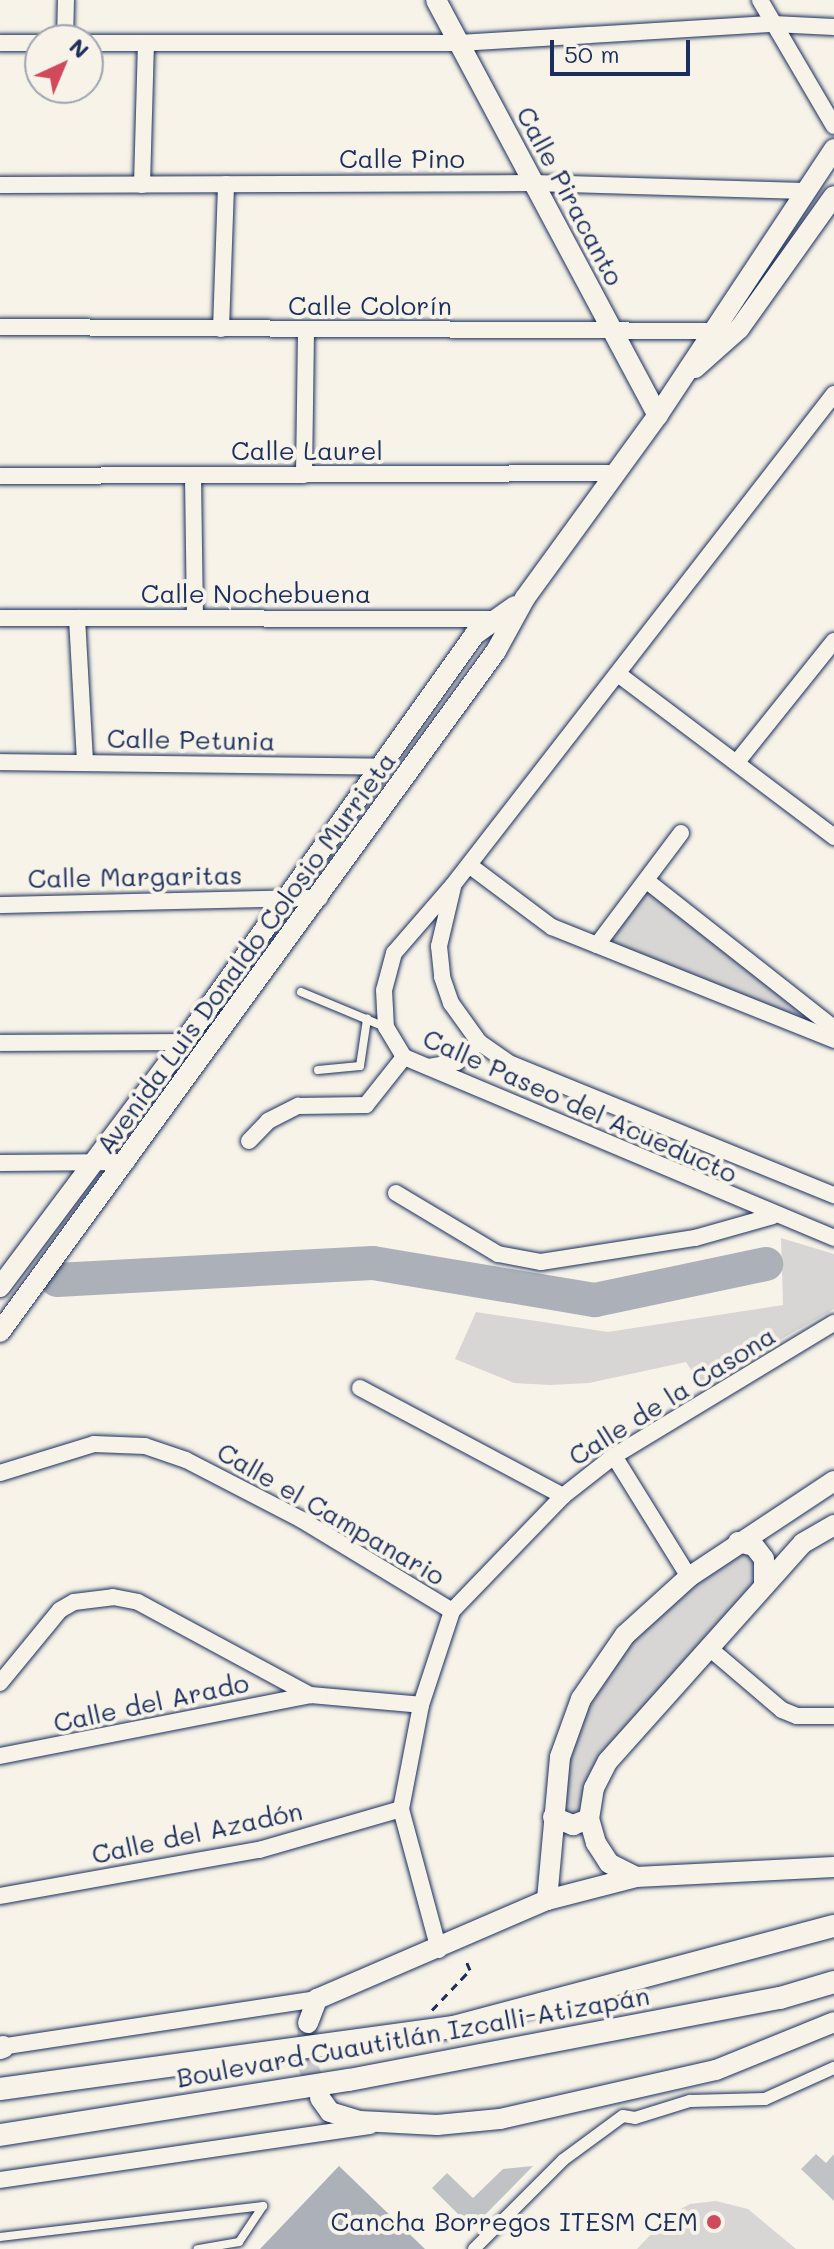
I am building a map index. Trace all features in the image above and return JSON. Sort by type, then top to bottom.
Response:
[{"type":"main road","name":"Boulevard Cuautitlán Izcalli-Atizapán","points":[[0,2089],[411,2033],[573,1997],[834,1926]]},
{"type":"main road","name":"Boulevard Cuautitlán Izcalli-Atizapán","points":[[0,2135],[349,2080],[780,1998],[834,1982]]},
{"type":"main road","points":[[573,1997],[591,2014],[592,2023],[573,2038]]},
{"type":"street","points":[[65,24],[66,0]]},
{"type":"street","name":"Calle Piracanto","points":[[436,0],[658,415]]},
{"type":"street","points":[[760,0],[834,126]]},
{"type":"street","points":[[104,43],[459,43],[773,24],[834,27]]},
{"type":"street","points":[[0,43],[24,43]]},
{"type":"street","points":[[142,185],[146,43]]},
{"type":"street","name":"Avenida Luis Donaldo Colosio Murrieta","points":[[0,1287],[289,898],[474,635],[505,619],[525,598],[683,379],[709,332],[834,149]]},
{"type":"street","name":"Calle Pino","points":[[0,185],[533,183],[804,191]]},
{"type":"street","points":[[221,329],[226,184]]},
{"type":"street","name":"Avenida Luis Donaldo Colosio Murrieta","points":[[683,379],[739,329],[834,196]]},
{"type":"street","name":"Calle Colorín","points":[[0,327],[709,332],[739,329]]},
{"type":"street","points":[[304,475],[306,330]]},
{"type":"street","name":"Calle Paseo del Acueducto","points":[[834,395],[390,962],[384,990],[386,1027],[404,1057],[773,1216],[834,1238]]},
{"type":"street","name":"Calle Laurel","points":[[0,476],[614,473]]},
{"type":"street","points":[[193,476],[195,618]]},
{"type":"street","name":"Calle Nochebuena","points":[[0,618],[505,619]]},
{"type":"street","points":[[77,618],[85,763]]},
{"type":"street","name":"Avenida Luis Donaldo Colosio Murrieta","points":[[0,1332],[320,898],[496,651],[505,619]]},
{"type":"street","points":[[737,762],[834,641]]},
{"type":"street","points":[[618,674],[834,837]]},
{"type":"street","name":"Calle Petunia","points":[[0,762],[382,767]]},
{"type":"street","points":[[597,945],[681,833]]},
{"type":"street","points":[[469,865],[552,927],[834,1040]]},
{"type":"street","points":[[647,881],[834,1028]]},
{"type":"street","name":"Calle Paseo del Acueducto","points":[[453,885],[439,946],[442,977],[451,1003],[479,1042],[511,1064],[834,1195]]},
{"type":"street","name":"Calle Margaritas","points":[[0,905],[320,898]]},
{"type":"street","points":[[0,1043],[184,1042]]},
{"type":"street","points":[[424,1068],[457,1062],[479,1042]]},
{"type":"street","points":[[249,1141],[268,1121],[298,1106],[366,1105],[404,1057]]},
{"type":"street","points":[[0,1163],[127,1162]]},
{"type":"street","points":[[396,1193],[498,1254],[541,1262],[695,1238],[773,1216]]},
{"type":"street","points":[[32,1243],[56,1254]]},
{"type":"street","name":"Calle de la Casona","points":[[446,1946],[401,1809],[421,1705],[452,1611],[563,1496],[614,1456],[834,1323]]},
{"type":"street","points":[[360,1388],[563,1496]]},
{"type":"street","name":"Calle el Campanario","points":[[0,1473],[94,1444],[145,1446],[186,1460],[302,1520],[452,1611]]},
{"type":"street","points":[[614,1456],[689,1577]]},
{"type":"street","points":[[547,1900],[560,1757],[581,1699],[625,1635],[689,1577],[834,1481]]},
{"type":"street","points":[[636,1877],[609,1863],[589,1819],[594,1788],[608,1761],[803,1543],[834,1525]]},
{"type":"street","points":[[738,1542],[760,1551],[766,1567],[764,1586]]},
{"type":"street","name":"Calle del Arado","points":[[0,1683],[60,1610],[74,1602],[113,1597],[138,1602],[310,1695]]},
{"type":"street","points":[[708,1647],[782,1710],[797,1716],[834,1716]]},
{"type":"street","name":"Calle del Arado","points":[[0,1756],[310,1695],[421,1705]]},
{"type":"street","name":"Calle del Azadón","points":[[0,1896],[259,1850],[401,1809]]},
{"type":"street","points":[[553,1817],[573,1825],[589,1819]]},
{"type":"street","name":"Boulevard Cuautitlán Izcalli-Atizapán","points":[[1,2047],[137,2030],[317,1999],[547,1900],[636,1877],[834,1867]]},
{"type":"street","points":[[308,2023],[317,1999]]},
{"type":"street","points":[[320,2098],[330,2112],[395,2122],[437,2125],[500,2119],[716,2070],[834,2022]]},
{"type":"street","points":[[474,2249],[563,2160],[623,2116],[635,2118],[690,2101],[765,2099],[834,2068]]},
{"type":"street","points":[[0,2180],[395,2122]]},
{"type":"lane","points":[[301,992],[386,1027]]},
{"type":"lane","points":[[318,1070],[360,1066],[367,1019]]},
{"type":"lane","points":[[0,2237],[261,2204],[236,2246],[198,2249]]},
{"type":"path","points":[[411,2033],[470,1970],[458,1943],[446,1946]]},
{"type":"shaded area","points":[[648,886],[834,1034],[604,943]]},
{"type":"shaded area","points":[[781,1238],[834,1254],[834,1309],[701,1385],[686,1362],[589,1383],[550,1385],[514,1383],[455,1359],[476,1312],[608,1332],[783,1305]]},
{"type":"shaded area","points":[[741,1551],[755,1559],[759,1584],[607,1751],[584,1815],[561,1813],[565,1757],[585,1701],[636,1631],[697,1577]]},
{"type":"shaded area","points":[[339,2166],[425,2249],[260,2249]]},
{"type":"shaded area","name":"Cancha Borregos ITESM CEM","points":[[716,2201],[748,2209],[796,2249],[637,2249],[669,2215],[690,2204]]},
{"type":"building","points":[[816,2154],[826,2163],[834,2154],[834,2201],[801,2169]]},
{"type":"building","points":[[533,2166],[472,2228],[432,2188],[447,2173],[473,2198],[503,2169]]},
{"type":"waterway","points":[[57,1280],[373,1263],[595,1300],[766,1264]]},
{"type":"tunnel","points":[[308,2023],[306,2061],[320,2098]]},
{"type":"place","name":"Cancha Borregos ITESM CEM","points":[[714,2222]]}]
